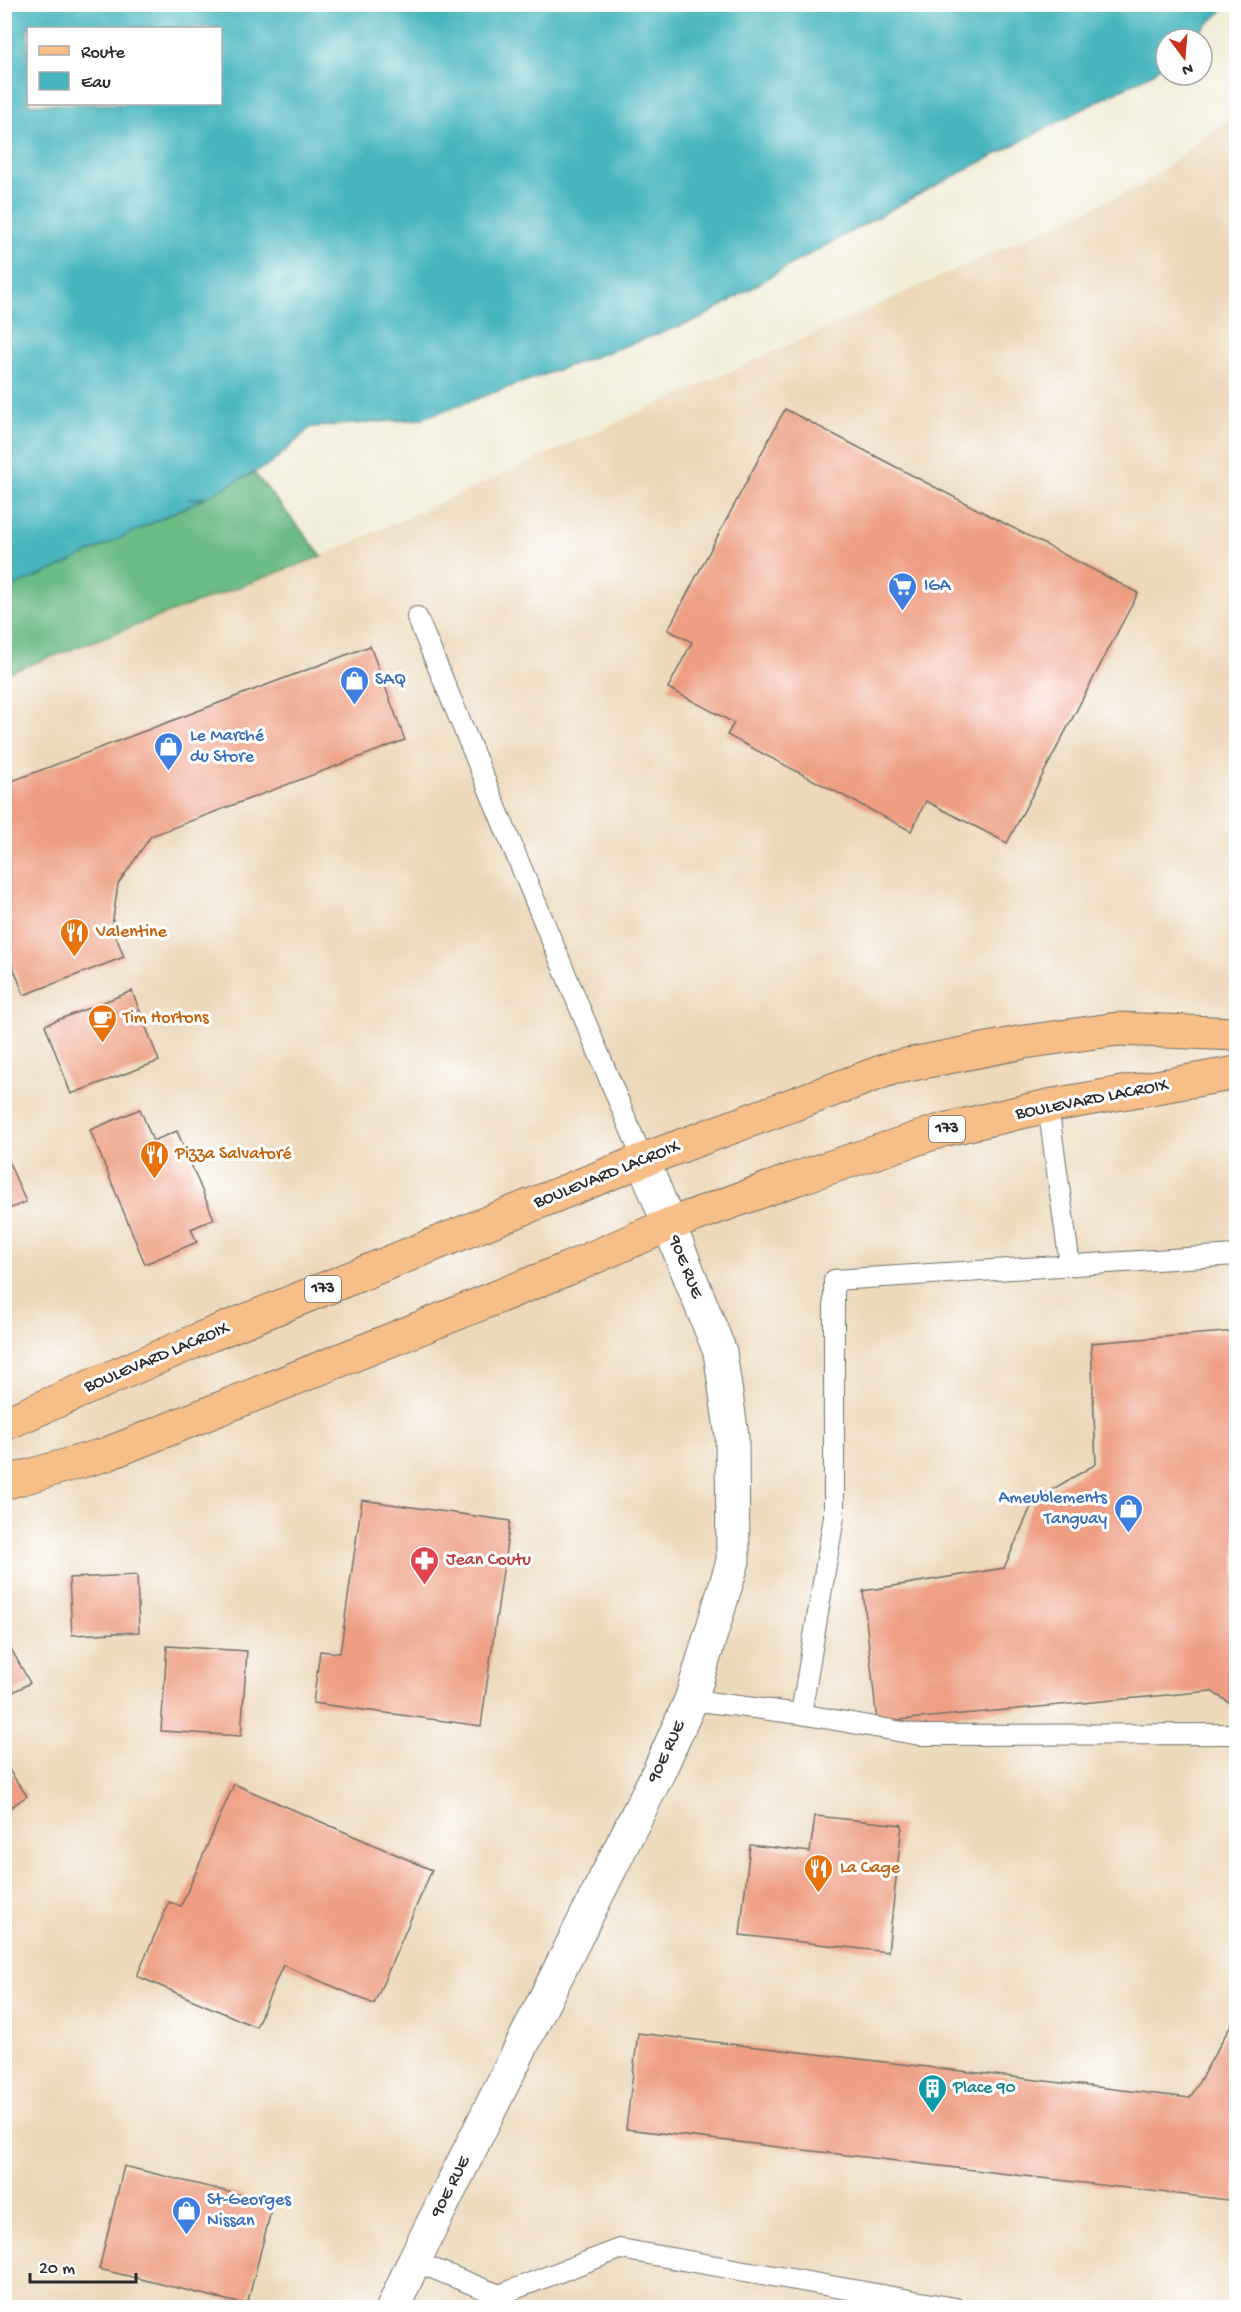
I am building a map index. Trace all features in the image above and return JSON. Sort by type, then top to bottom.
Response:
[{"type":"main road","name":"BOULEVARD LACROIX","points":[[4,1424],[205,1337],[643,1160],[892,1068],[1024,1042],[1118,1029],[1236,1034]]},
{"type":"main road","name":"BOULEVARD LACROIX","points":[[4,1483],[107,1454],[567,1269],[668,1225],[795,1179],[944,1130],[1048,1106],[1236,1073]]},
{"type":"street","name":"90E RUE","points":[[393,2307],[659,1771],[691,1700],[733,1561],[732,1436],[720,1352],[643,1160]]},
{"type":"lane","points":[[417,617],[643,1160]]},
{"type":"lane","points":[[1048,1106],[1070,1266]]},
{"type":"lane","points":[[801,1714],[834,1517],[834,1280],[1236,1256]]},
{"type":"lane","points":[[691,1700],[801,1714],[920,1735],[1236,1734]]},
{"type":"lane","points":[[414,2261],[497,2301],[620,2249],[955,2307]]},
{"type":"shaded area","points":[[1236,112],[1236,2307],[5,2308],[5,674],[322,556],[1143,185]]},
{"type":"green space","points":[[254,473],[322,556],[5,674],[5,584]]},
{"type":"water","points":[[5,4],[1229,4],[1204,27],[1154,27],[1153,73],[925,191],[790,265],[700,319],[420,419],[311,427],[271,464],[206,497],[187,499],[205,498],[51,571],[5,590]]},
{"type":"building","name":"IGA","points":[[785,409],[1138,593],[1007,843],[926,801],[911,831],[727,735],[734,723],[668,688],[692,642],[668,630]]},
{"type":"building","points":[[370,646],[405,740],[151,836],[118,884],[112,926],[124,957],[24,995],[9,956],[4,957],[4,784]]},
{"type":"building","name":"Tim Hortons","points":[[132,991],[159,1061],[71,1094],[45,1025]]},
{"type":"building","name":"Pizza Salvatoré","points":[[140,1109],[153,1141],[177,1131],[214,1219],[191,1229],[197,1242],[145,1264],[90,1130]]},
{"type":"building","points":[[4,1151],[26,1202],[4,1211]]},
{"type":"building","name":"Ameublements Tanguay","points":[[1236,1331],[1236,1707],[1211,1691],[877,1722],[863,1591],[1004,1568],[1034,1500],[1096,1464],[1091,1343]]},
{"type":"building","name":"Jean Coutu","points":[[362,1500],[510,1521],[481,1726],[313,1703],[320,1651],[340,1653]]},
{"type":"building","points":[[137,1575],[139,1632],[72,1635],[69,1578]]},
{"type":"building","points":[[4,1636],[30,1683],[4,1697]]},
{"type":"building","points":[[167,1646],[247,1651],[241,1736],[161,1731]]},
{"type":"building","points":[[4,1763],[27,1796],[4,1812]]},
{"type":"building","points":[[234,1784],[432,1870],[374,2004],[283,1965],[256,2027],[137,1976],[169,1902],[181,1906]]},
{"type":"building","name":"La Cage","points":[[815,1816],[902,1825],[888,1952],[740,1935],[750,1845],[810,1852]]},
{"type":"building","name":"Place 90","points":[[1236,2016],[1236,2201],[626,2129],[638,2033],[1190,2098]]},
{"type":"building","name":"St-Georges Nissan","points":[[124,2166],[273,2203],[247,2305],[99,2269]]},
{"type":"place","name":"IGA","points":[[903,612]]},
{"type":"place","name":"SAQ","points":[[354,706]]},
{"type":"place","name":"Le Marché du Store","points":[[169,772]]},
{"type":"place","name":"Valentine","points":[[75,958]]},
{"type":"place","name":"Tim Hortons","points":[[102,1044]]},
{"type":"place","name":"Pizza Salvatoré","points":[[154,1180]]},
{"type":"place","name":"Ameublements Tanguay","points":[[1128,1534]]},
{"type":"place","name":"Jean Coutu","points":[[425,1586]]},
{"type":"place","name":"La Cage","points":[[819,1894]]},
{"type":"place","name":"Place 90","points":[[932,2114]]},
{"type":"place","name":"St-Georges Nissan","points":[[186,2236]]}]
